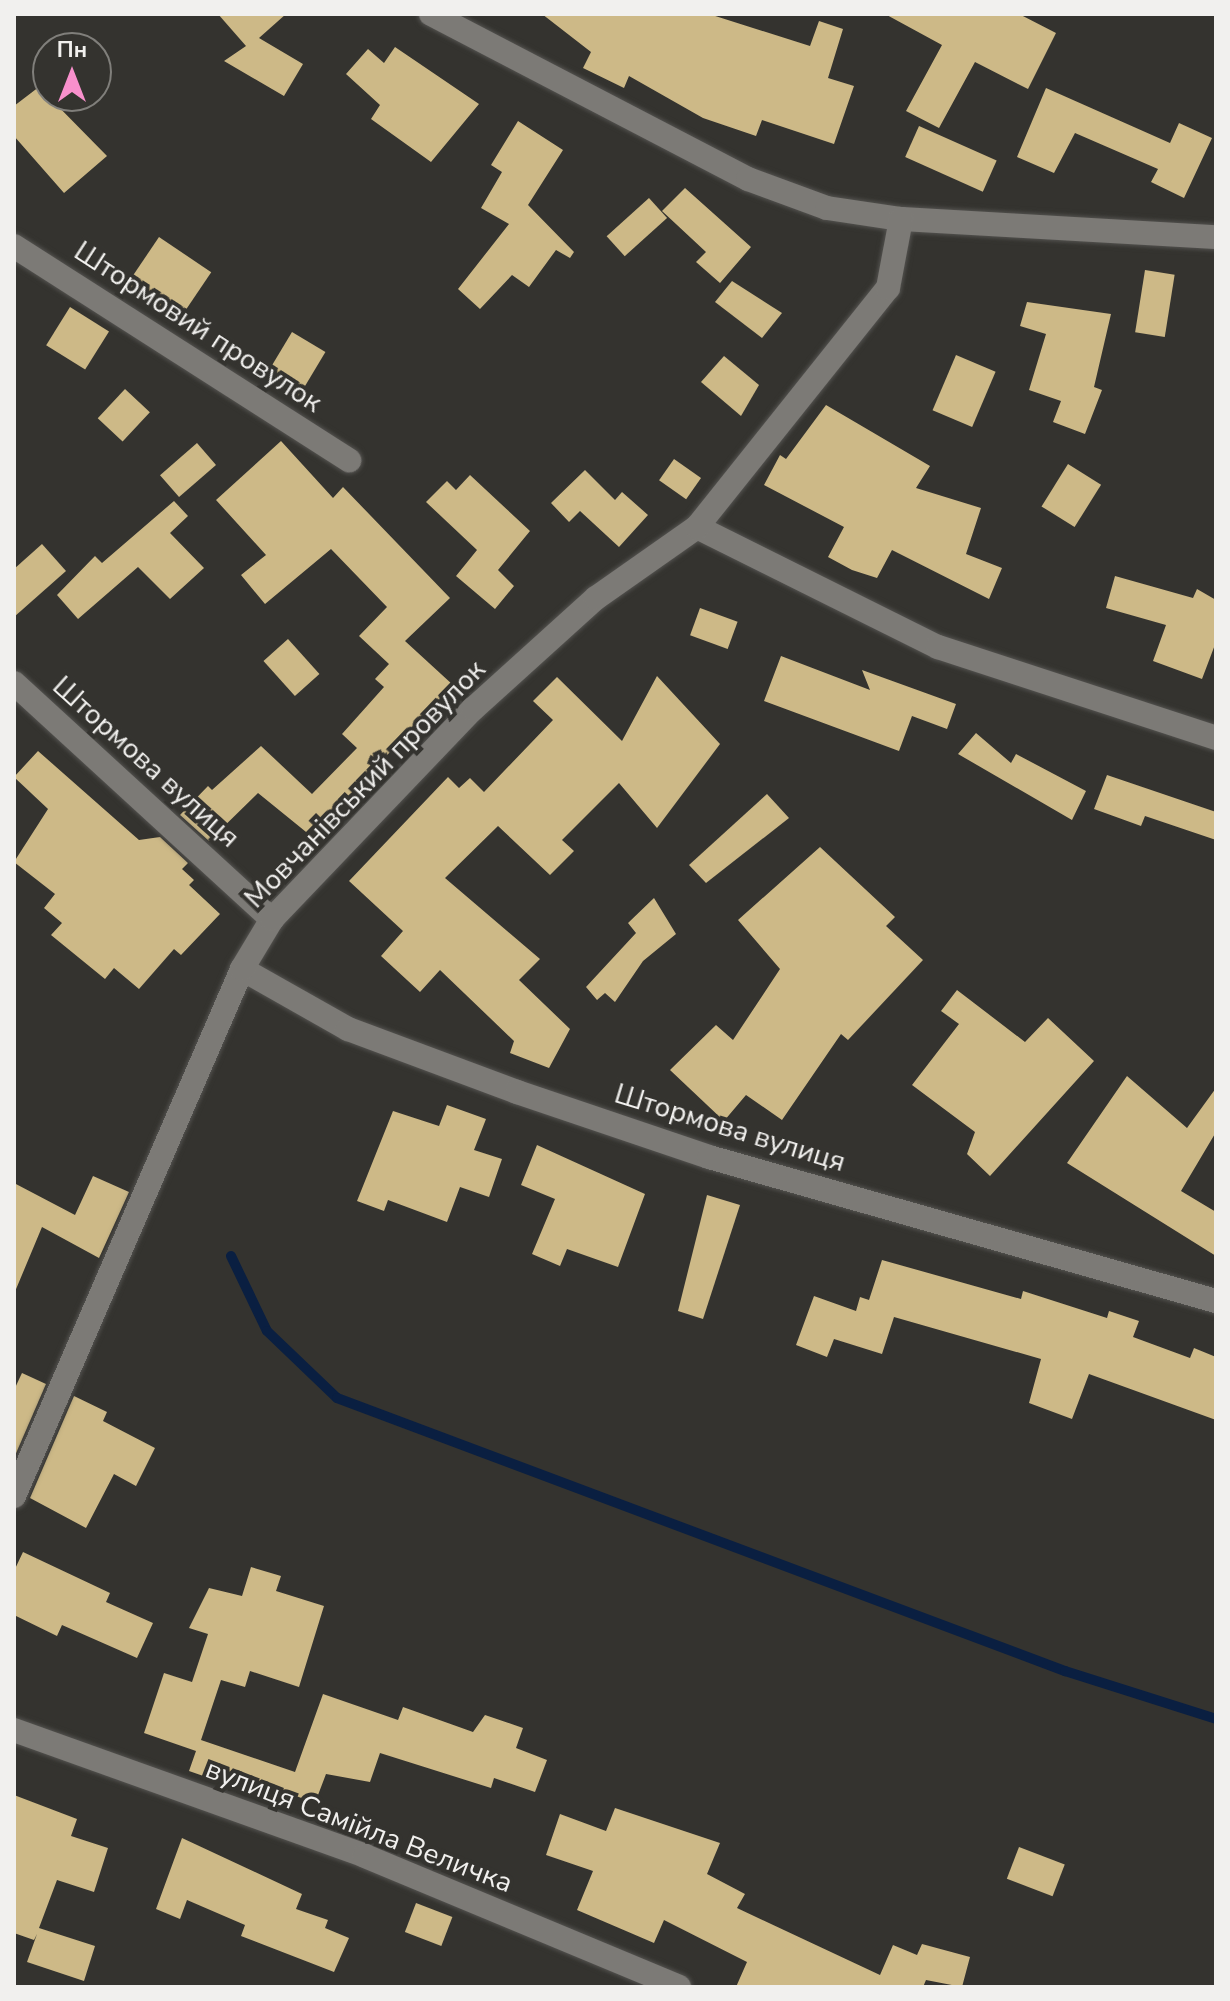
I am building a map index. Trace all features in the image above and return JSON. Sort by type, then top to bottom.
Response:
[{"type":"street","points":[[431,14],[748,179],[827,208],[901,219],[1216,237]]},
{"type":"street","name":"Мовчанівський провулок","points":[[14,1496],[242,969],[272,919],[473,709],[596,598],[697,527],[888,288],[901,219]]},
{"type":"street","name":"Штормовий провулок","points":[[14,246],[349,460]]},
{"type":"street","points":[[697,527],[938,647],[1216,738]]},
{"type":"street","name":"Штормова вулиця","points":[[14,683],[272,919]]},
{"type":"street","name":"Штормова вулиця","points":[[242,969],[348,1029],[517,1092],[709,1157],[1216,1301]]},
{"type":"street","name":"вулиця Самійла Величка","points":[[14,1730],[365,1856],[679,1987]]},
{"type":"building","points":[[218,14],[286,14],[259,38],[303,64],[284,96],[224,61],[246,46]]},
{"type":"building","points":[[542,14],[709,14],[810,46],[819,21],[843,29],[828,78],[854,86],[834,144],[762,120],[756,136],[703,118],[629,76],[624,88],[583,68],[591,52]]},
{"type":"building","points":[[885,14],[1019,14],[1056,33],[1028,89],[975,62],[939,128],[906,111],[942,45]]},
{"type":"building","points":[[395,47],[479,104],[431,162],[371,119],[380,105],[346,74],[368,49],[384,63]]},
{"type":"building","points":[[1046,88],[1170,143],[1179,123],[1212,138],[1184,198],[1151,182],[1158,169],[1075,133],[1054,173],[1017,157]]},
{"type":"building","points":[[32,92],[32,112],[64,112],[107,156],[64,193],[14,136],[14,106]]},
{"type":"building","points":[[518,121],[563,150],[528,205],[574,252],[570,258],[556,250],[529,287],[512,275],[480,309],[458,289],[509,224],[481,208],[502,172],[491,165]]},
{"type":"building","points":[[919,126],[997,161],[983,192],[905,157]]},
{"type":"building","points":[[685,188],[751,247],[720,283],[696,262],[706,252],[662,211]]},
{"type":"building","points":[[649,198],[667,218],[625,256],[607,236]]},
{"type":"building","points":[[159,237],[211,272],[179,320],[127,285]]},
{"type":"building","points":[[1145,270],[1175,275],[1165,337],[1135,332]]},
{"type":"building","points":[[732,281],[782,313],[762,338],[715,302]]},
{"type":"building","points":[[1027,302],[1111,314],[1094,387],[1102,390],[1085,434],[1053,422],[1061,401],[1029,390],[1046,334],[1020,326]]},
{"type":"building","points":[[70,307],[109,331],[85,370],[46,345]]},
{"type":"building","points":[[292,332],[325,352],[298,398],[265,377]]},
{"type":"building","points":[[956,355],[996,372],[972,427],[933,410]]},
{"type":"building","points":[[724,356],[759,385],[741,416],[701,382]]},
{"type":"building","points":[[125,389],[150,412],[123,441],[98,418]]},
{"type":"building","points":[[826,405],[930,466],[916,488],[981,508],[966,554],[1002,568],[989,599],[892,550],[877,578],[852,570],[828,557],[844,527],[764,485],[780,455],[786,459]]},
{"type":"building","points":[[281,441],[333,498],[343,487],[450,598],[405,641],[453,685],[311,836],[258,793],[209,841],[180,815],[208,786],[212,790],[261,746],[312,794],[357,748],[342,734],[384,687],[375,679],[389,664],[359,636],[387,607],[331,549],[265,604],[241,575],[266,555],[216,500]]},
{"type":"building","points":[[197,443],[216,465],[179,497],[160,475]]},
{"type":"building","points":[[674,459],[701,478],[686,499],[659,480]]},
{"type":"building","points":[[1068,464],[1101,485],[1075,527],[1042,506]]},
{"type":"building","points":[[585,470],[615,500],[622,492],[648,515],[619,547],[580,511],[569,522],[551,503]]},
{"type":"building","points":[[470,475],[530,531],[498,570],[514,586],[495,609],[456,576],[477,550],[426,502],[447,481],[456,490]]},
{"type":"building","points":[[174,501],[188,516],[170,533],[204,568],[170,599],[138,567],[78,619],[57,595],[95,556],[102,563]]},
{"type":"building","points":[[42,544],[66,571],[14,617],[14,569]]},
{"type":"building","points":[[1115,576],[1193,598],[1197,589],[1216,600],[1216,642],[1202,679],[1153,661],[1166,625],[1106,608]]},
{"type":"building","points":[[700,608],[738,622],[728,649],[690,635]]},
{"type":"building","points":[[288,639],[319,674],[295,696],[263,661]]},
{"type":"building","points":[[781,656],[870,690],[862,670],[956,704],[947,729],[912,716],[899,751],[764,701]]},
{"type":"building","points":[[657,676],[720,744],[657,828],[619,783],[562,840],[574,851],[550,875],[498,826],[445,878],[540,959],[519,980],[570,1029],[549,1068],[510,1053],[514,1041],[440,970],[420,992],[381,956],[403,931],[349,881],[448,777],[459,788],[470,778],[484,792],[553,720],[533,701],[557,677],[622,741]]},
{"type":"building","points":[[976,733],[1011,763],[1016,754],[1086,791],[1072,820],[958,754]]},
{"type":"building","points":[[38,751],[139,840],[160,837],[188,863],[182,869],[194,880],[189,885],[220,914],[181,955],[174,949],[139,989],[114,968],[105,979],[51,935],[62,923],[44,908],[55,894],[14,862],[48,809],[14,777]]},
{"type":"building","points":[[1107,775],[1216,812],[1216,840],[1145,816],[1141,826],[1094,809]]},
{"type":"building","points":[[767,794],[789,818],[706,883],[689,865]]},
{"type":"building","points":[[820,847],[895,917],[886,926],[923,960],[848,1040],[841,1034],[782,1120],[746,1095],[724,1121],[670,1070],[716,1025],[733,1040],[780,969],[738,920]]},
{"type":"building","points":[[654,898],[676,934],[643,961],[615,1002],[605,993],[597,1000],[586,987],[636,933],[628,923]]},
{"type":"building","points":[[957,990],[1025,1042],[1048,1018],[1094,1061],[990,1176],[967,1154],[975,1132],[912,1085],[959,1024],[941,1011]]},
{"type":"building","points":[[1127,1076],[1187,1128],[1216,1088],[1216,1132],[1181,1191],[1216,1212],[1216,1256],[1067,1163]]},
{"type":"building","points":[[447,1105],[486,1119],[474,1150],[502,1159],[489,1197],[460,1187],[447,1222],[388,1200],[384,1211],[357,1201],[393,1111],[439,1126]]},
{"type":"building","points":[[537,1145],[645,1194],[618,1267],[567,1249],[560,1266],[532,1254],[555,1199],[521,1185]]},
{"type":"building","points":[[93,1176],[129,1192],[99,1258],[42,1227],[14,1294],[14,1183],[75,1215]]},
{"type":"building","points":[[707,1195],[740,1205],[703,1319],[678,1311]]},
{"type":"building","points":[[882,1260],[1021,1299],[1023,1291],[1107,1318],[1109,1311],[1139,1321],[1133,1337],[1190,1358],[1194,1348],[1216,1357],[1216,1420],[1089,1374],[1072,1419],[1029,1403],[1041,1359],[894,1317],[882,1354],[834,1339],[827,1357],[796,1345],[814,1296],[856,1311],[860,1297],[869,1300]]},
{"type":"building","points":[[22,1373],[46,1384],[14,1458],[14,1390]]},
{"type":"building","points":[[74,1396],[107,1412],[103,1421],[155,1448],[136,1486],[114,1474],[86,1528],[30,1498]]},
{"type":"building","points":[[23,1552],[110,1593],[106,1602],[153,1623],[137,1658],[62,1625],[57,1636],[14,1615],[14,1571]]},
{"type":"building","points":[[251,1567],[281,1576],[276,1591],[324,1606],[299,1687],[250,1671],[245,1687],[221,1680],[201,1740],[295,1772],[323,1694],[398,1720],[403,1707],[473,1732],[485,1715],[523,1728],[516,1748],[547,1760],[535,1792],[494,1778],[491,1788],[380,1753],[370,1782],[326,1774],[315,1803],[288,1793],[284,1804],[189,1771],[196,1751],[144,1733],[164,1673],[192,1682],[208,1634],[189,1628],[209,1588],[242,1596]]},
{"type":"building","points":[[14,1795],[77,1819],[71,1836],[108,1848],[94,1892],[57,1880],[39,1928],[95,1946],[84,1981],[27,1962],[37,1934],[34,1940],[14,1933]]},
{"type":"building","points":[[615,1808],[720,1843],[707,1874],[745,1894],[737,1908],[880,1975],[893,1945],[917,1955],[922,1944],[970,1957],[962,1987],[926,1980],[923,1987],[736,1987],[747,1962],[664,1920],[654,1943],[577,1910],[593,1871],[546,1855],[560,1814],[606,1831]]},
{"type":"building","points":[[182,1838],[302,1894],[296,1909],[328,1920],[325,1928],[349,1938],[334,1972],[241,1936],[245,1925],[187,1900],[180,1919],[156,1909]]},
{"type":"building","points":[[1019,1847],[1065,1865],[1053,1896],[1007,1879]]},
{"type":"building","points":[[416,1903],[452,1917],[441,1946],[405,1932]]},
{"type":"waterway","points":[[231,1256],[267,1331],[337,1398],[1065,1671],[1216,1719]]}]
